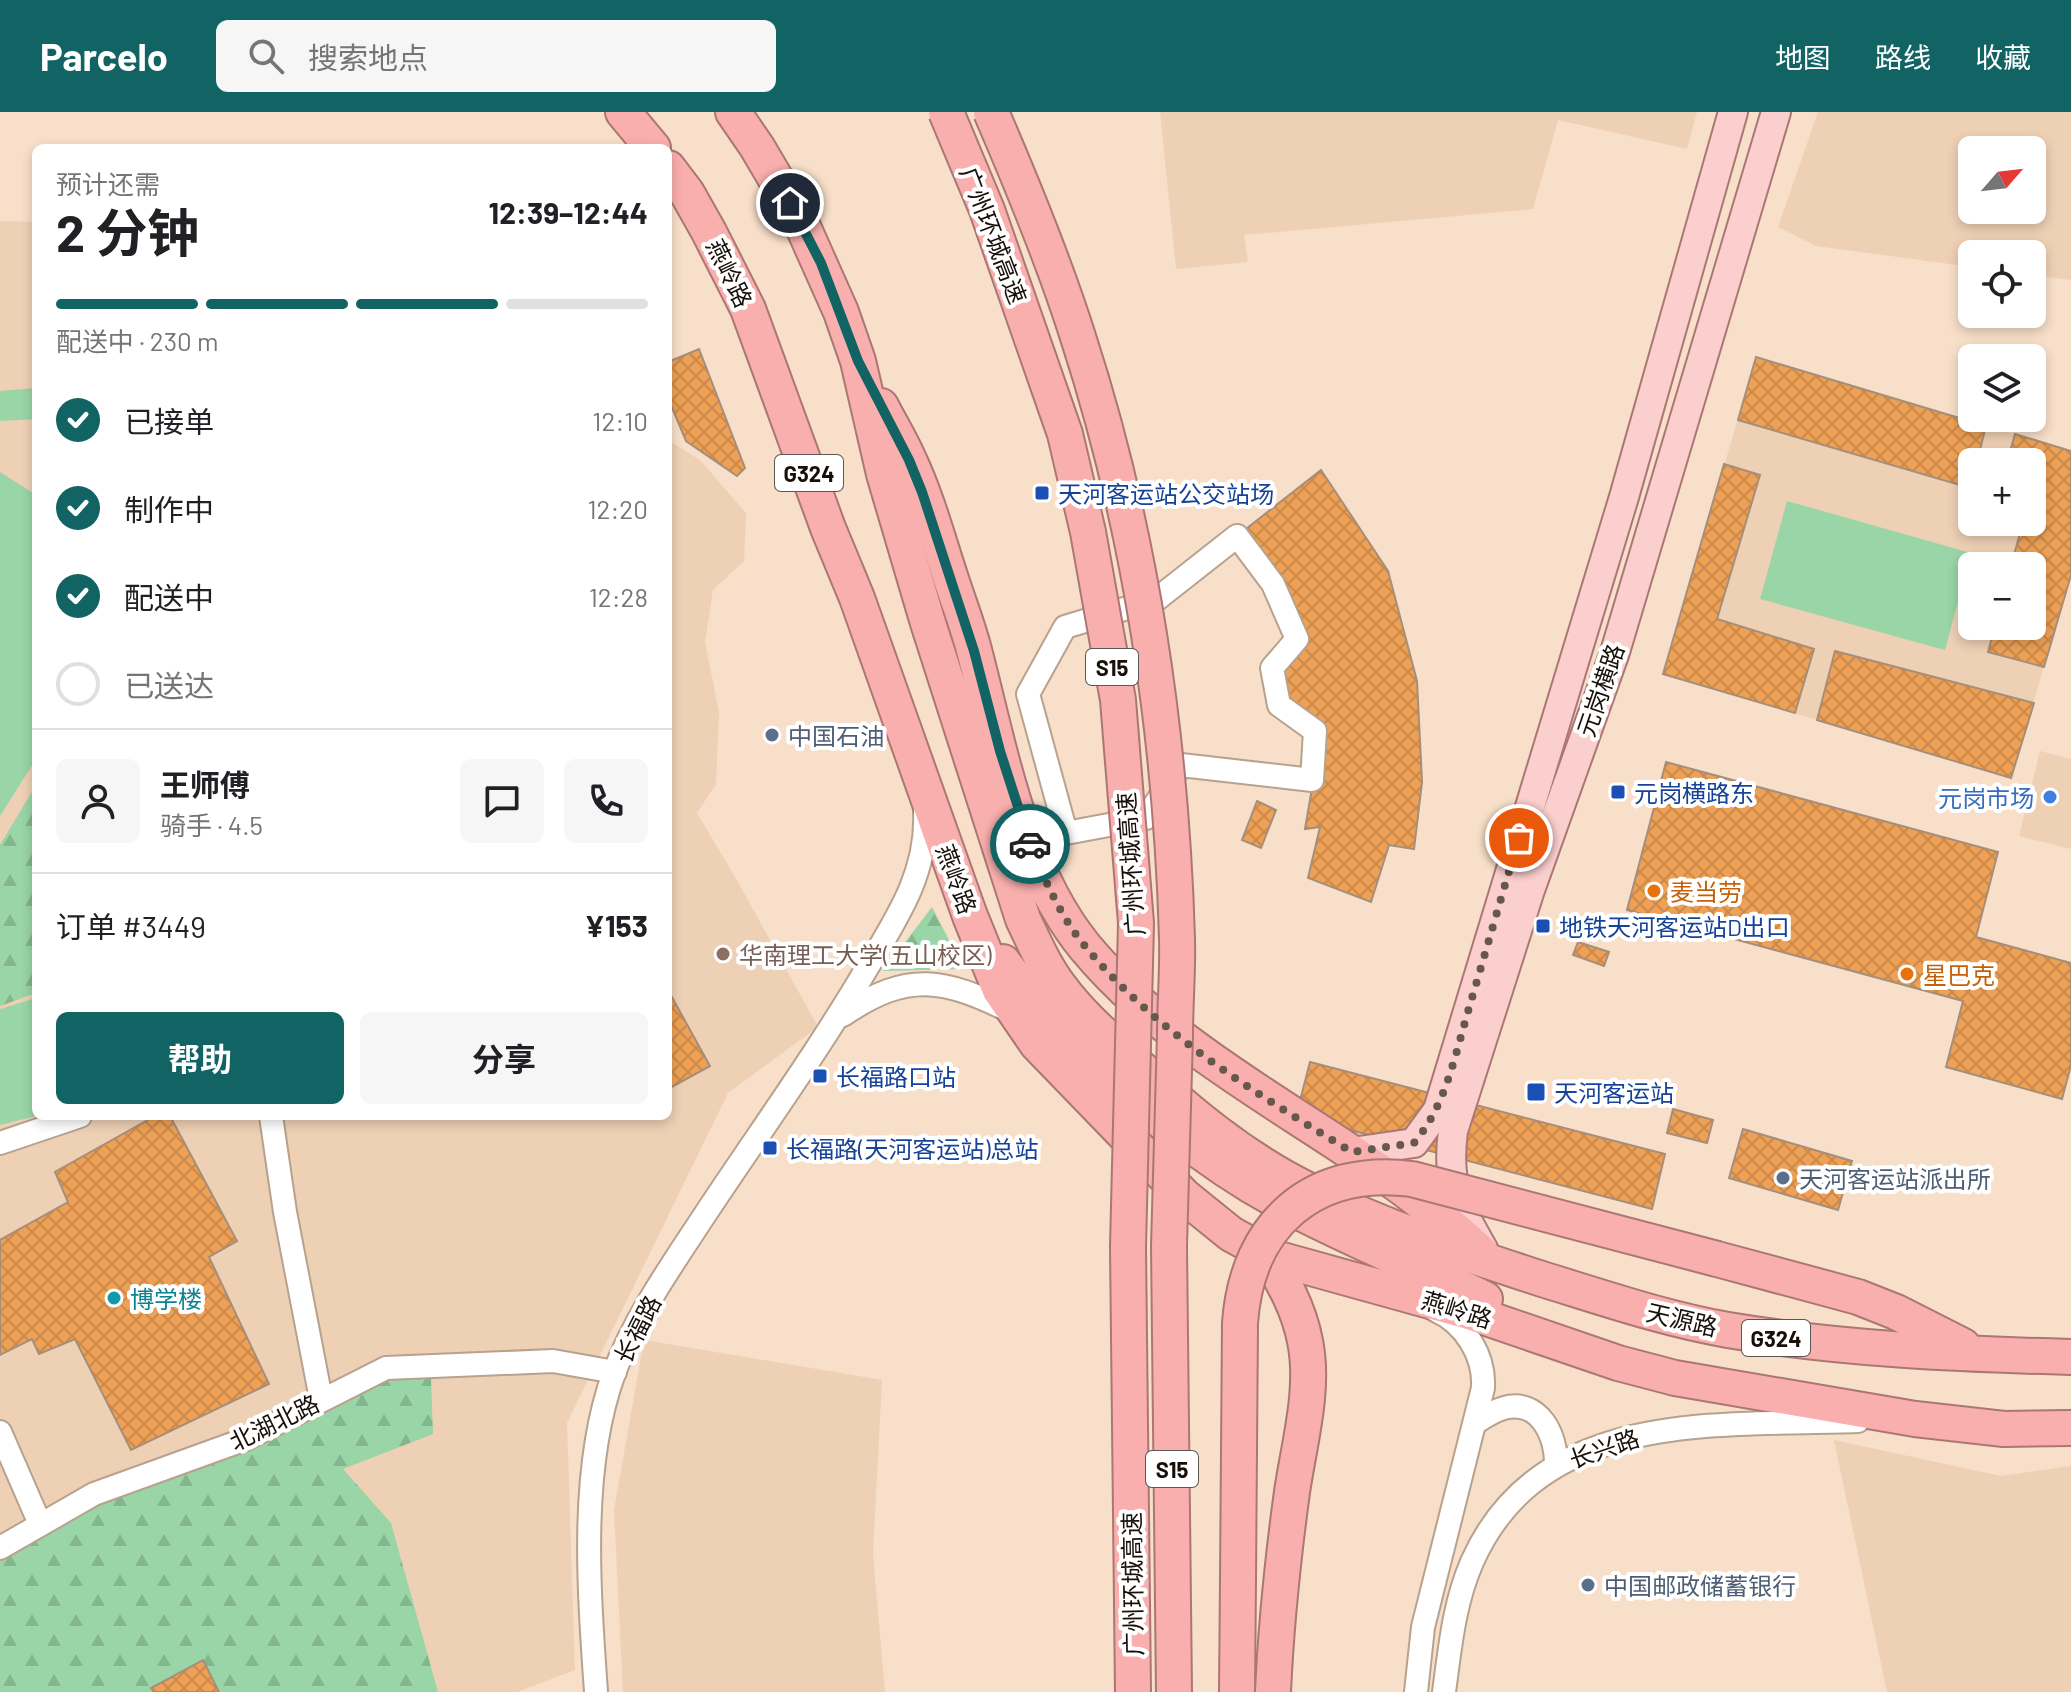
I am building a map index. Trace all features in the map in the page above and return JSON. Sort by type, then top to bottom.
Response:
[{"type":"highway","points":[[623,112],[650,144]]},
{"type":"highway","name":"燕岭路","points":[[733,112],[800,220],[821,263],[858,361],[900,528],[1004,864],[1028,931],[1060,988],[1085,1017],[1161,1087],[1209,1128],[1254,1159],[1349,1210],[1411,1236],[1490,1261]]},
{"type":"highway","name":"广州环城高速","points":[[946,112],[987,210],[1065,434],[1088,532],[1118,700],[1136,923],[1128,1247],[1133,1692]]},
{"type":"highway","name":"广州环城高速","points":[[991,112],[1042,235],[1079,338],[1125,512],[1156,678],[1169,786],[1178,942],[1169,1246],[1174,1692]]},
{"type":"highway","name":"燕岭路","points":[[672,174],[702,219],[748,309],[828,528],[857,598],[987,963],[1013,1012],[1037,1044],[1203,1213],[1264,1253],[1466,1311],[1618,1363]]},
{"type":"highway","name":"G324","points":[[858,361],[922,492],[974,651],[1012,792],[1046,884],[1084,946],[1123,987],[1193,1047],[1263,1097],[1352,1152],[1442,1217],[1490,1261]]},
{"type":"highway","points":[[970,916],[1011,973],[1058,1025],[1150,1112],[1202,1153],[1311,1219],[1618,1363]]},
{"type":"highway","points":[[1237,1692],[1240,1323],[1244,1287],[1262,1243],[1282,1217],[1304,1199],[1349,1179],[1379,1176],[1412,1179],[1858,1297],[1896,1312],[1977,1354]]},
{"type":"highway","points":[[1264,1253],[1286,1288],[1299,1321],[1308,1358],[1307,1393],[1292,1496],[1273,1692]]},
{"type":"highway","name":"天源路","points":[[1490,1261],[1648,1312],[1726,1330],[1792,1339],[1977,1354],[2071,1357]]},
{"type":"highway","name":"G324","points":[[1618,1363],[1711,1386],[1915,1419],[2004,1429],[2071,1428]]},
{"type":"main road","name":"元岗横路","points":[[1490,1261],[1454,1190],[1450,1173],[1448,1112],[1733,112]]},
{"type":"main road","name":"元岗横路","points":[[1352,1152],[1414,1143],[1448,1112],[1615,652],[1776,112]]},
{"type":"street","points":[[1237,536],[1273,584],[1297,639],[1272,668],[1279,705],[1315,731],[1312,780],[1181,765],[1146,818],[1066,833],[1028,694],[1065,627],[1157,599],[1237,536]]},
{"type":"street","name":"长福路","points":[[596,1692],[591,1496],[598,1438],[615,1372],[681,1251],[839,1018],[911,892],[926,832],[925,790]]},
{"type":"street","name":"长福路","points":[[839,1018],[868,998],[898,987],[926,983],[951,986],[1013,1012]]},
{"type":"street","points":[[0,1143],[68,1120]]},
{"type":"street","points":[[272,1120],[285,1212],[321,1399]]},
{"type":"street","points":[[1387,1287],[1441,1312],[1456,1323],[1478,1354],[1484,1375],[1475,1423],[1423,1627],[1416,1692]]},
{"type":"street","name":"北湖北路","points":[[0,1548],[94,1494],[246,1439],[386,1368],[553,1361],[615,1372]]},
{"type":"street","points":[[1475,1423],[1508,1406],[1525,1408],[1543,1419],[1557,1449],[1556,1465]]},
{"type":"street","name":"长兴路","points":[[1444,1692],[1452,1630],[1472,1562],[1492,1526],[1509,1504],[1532,1481],[1556,1465],[1602,1444],[1668,1429],[1915,1419]]},
{"type":"street","points":[[0,1432],[40,1524]]},
{"type":"shaded area","points":[[1160,112],[1697,112],[1687,149],[1558,120],[1533,209],[1244,235],[1248,262],[1176,269]]},
{"type":"shaded area","points":[[1818,112],[2071,112],[2071,280],[2046,277],[2046,240],[1958,240],[1958,265],[1816,246],[1778,227]]},
{"type":"shaded area","name":"华南理工大学(五山校区)","points":[[0,221],[32,222],[32,1120],[672,1120],[672,442],[700,460],[746,513],[744,561],[713,590],[705,642],[719,712],[716,784],[697,813],[818,1027],[728,1093],[567,1423],[575,1670],[517,1692],[0,1692]]},
{"type":"shaded area","points":[[1756,357],[1958,417],[1958,432],[2007,432],[2071,451],[2071,575],[2011,778],[1663,674]]},
{"type":"shaded area","name":"元岗市场","points":[[2040,751],[2071,759],[2071,849],[2019,836]]},
{"type":"shaded area","points":[[644,1340],[882,1380],[873,1554],[885,1692],[623,1692],[614,1510]]},
{"type":"shaded area","points":[[1834,1440],[2001,1476],[2071,1466],[2071,1692],[1887,1692]]},
{"type":"green space","points":[[32,388],[32,419],[0,421],[0,391]]},
{"type":"green space","points":[[0,472],[32,492],[32,765],[0,816]]},
{"type":"green space","points":[[1787,501],[1967,552],[1958,552],[1958,602],[1945,650],[1760,599]]},
{"type":"green space","points":[[32,792],[32,994],[0,1006],[0,845]]},
{"type":"green space","points":[[932,907],[964,969],[883,971]]},
{"type":"green space","points":[[32,999],[32,1117],[0,1125],[0,1009]]},
{"type":"green space","points":[[376,1373],[431,1379],[433,1434],[343,1469],[391,1523],[438,1692],[219,1692],[203,1660],[152,1687],[154,1692],[0,1692],[0,1558],[8,1543]]},
{"type":"building","points":[[699,349],[745,468],[737,476],[686,441],[672,408],[672,360]]},
{"type":"building","points":[[1756,357],[1958,418],[1958,432],[1984,432],[1980,448],[1958,448],[1958,484],[1738,420]]},
{"type":"building","points":[[2015,434],[2071,451],[2071,575],[2044,667],[1988,652],[1991,640],[2046,640],[2046,552],[2015,552],[2019,536],[2046,536],[2046,448],[2011,448]]},
{"type":"building","points":[[1724,464],[1760,475],[1717,619],[1814,649],[1795,713],[1663,674]]},
{"type":"building","points":[[1321,470],[1388,571],[1417,681],[1422,782],[1414,849],[1389,845],[1371,902],[1308,878],[1320,827],[1305,829],[1311,794],[1315,731],[1279,705],[1272,668],[1297,639],[1237,536]]},
{"type":"building","points":[[1835,651],[2034,703],[2011,778],[1817,720]]},
{"type":"building","points":[[1666,762],[1998,852],[1976,937],[2071,963],[2071,1065],[2062,1099],[1946,1067],[1963,1001],[1627,910]]},
{"type":"building","points":[[1257,801],[1276,810],[1261,848],[1242,840]]},
{"type":"building","points":[[1578,942],[1609,952],[1604,966],[1573,955]]},
{"type":"building","points":[[672,997],[710,1066],[672,1087]]},
{"type":"building","name":"天河客运站","points":[[1310,1062],[1665,1154],[1652,1209],[1296,1116]]},
{"type":"building","points":[[1673,1109],[1713,1120],[1707,1143],[1667,1133]]},
{"type":"building","name":"博学楼","points":[[148,1120],[172,1120],[237,1241],[209,1257],[269,1384],[131,1450],[75,1339],[39,1354],[32,1339],[0,1355],[0,1240],[68,1202],[55,1172]]},
{"type":"building","points":[[1743,1129],[1852,1161],[1838,1210],[1729,1178]]},
{"type":"building","points":[[203,1660],[219,1692],[154,1692],[151,1688]]},
{"type":"way so far","points":[[1030,844],[1046,884],[1064,916],[1084,946],[1123,987],[1229,1074],[1352,1152],[1414,1143],[1431,1124],[1451,1068],[1519,838]]},
{"type":"place","name":"天河客运站公交站场","points":[[1042,493]]},
{"type":"place","name":"中国石油","points":[[772,735]]},
{"type":"place","name":"元岗横路东","points":[[1618,792]]},
{"type":"place","name":"元岗市场","points":[[2050,797]]},
{"type":"place","name":"麦当劳","points":[[1654,891]]},
{"type":"place","name":"地铁天河客运站D出口","points":[[1543,926]]},
{"type":"place","name":"华南理工大学(五山校区)","points":[[723,954]]},
{"type":"place","name":"星巴克","points":[[1907,974]]},
{"type":"place","name":"长福路口站","points":[[820,1076]]},
{"type":"place","name":"天河客运站","points":[[1536,1092]]},
{"type":"place","name":"长福路(天河客运站)总站","points":[[770,1148]]},
{"type":"place","name":"天河客运站派出所","points":[[1783,1178]]},
{"type":"place","name":"博学楼","points":[[114,1298]]},
{"type":"place","name":"中国邮政储蓄银行","points":[[1588,1585]]},
{"type":"route","points":[[790,203],[821,263],[858,361],[922,492],[974,651],[991,721],[1030,844]]}]
